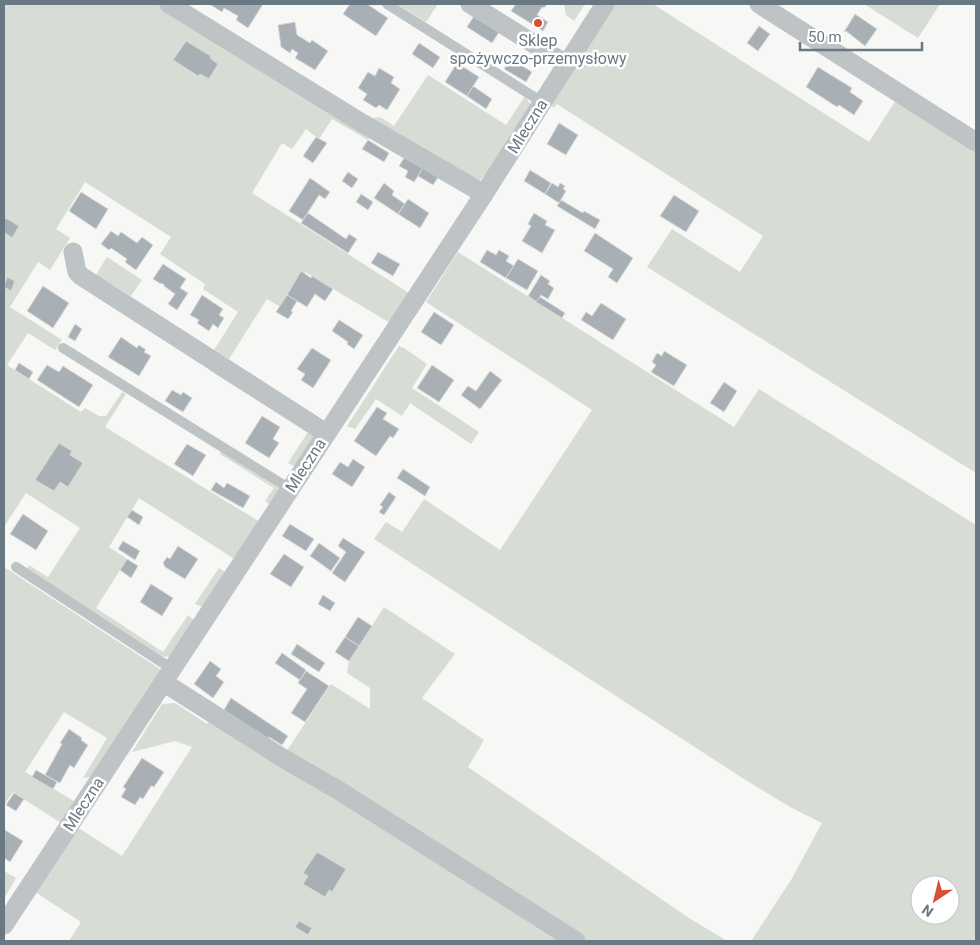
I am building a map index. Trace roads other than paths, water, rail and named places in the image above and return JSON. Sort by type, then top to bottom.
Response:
[{"type":"street","points":[[169,4],[362,123],[484,194]]},
{"type":"street","points":[[470,4],[566,64]]},
{"type":"street","name":"Mleczna","points":[[4,925],[484,194],[605,4]]},
{"type":"street","points":[[759,4],[976,142]]},
{"type":"street","points":[[73,252],[77,272],[81,276],[326,433]]},
{"type":"street","points":[[168,675],[281,757],[343,793],[576,941]]},
{"type":"lane","points":[[387,4],[542,102]]},
{"type":"lane","points":[[63,348],[290,489]]},
{"type":"lane","points":[[16,567],[168,675]]},
{"type":"place","name":"Sklep spożywczo-przemysłowy","points":[[538,23]]}]
